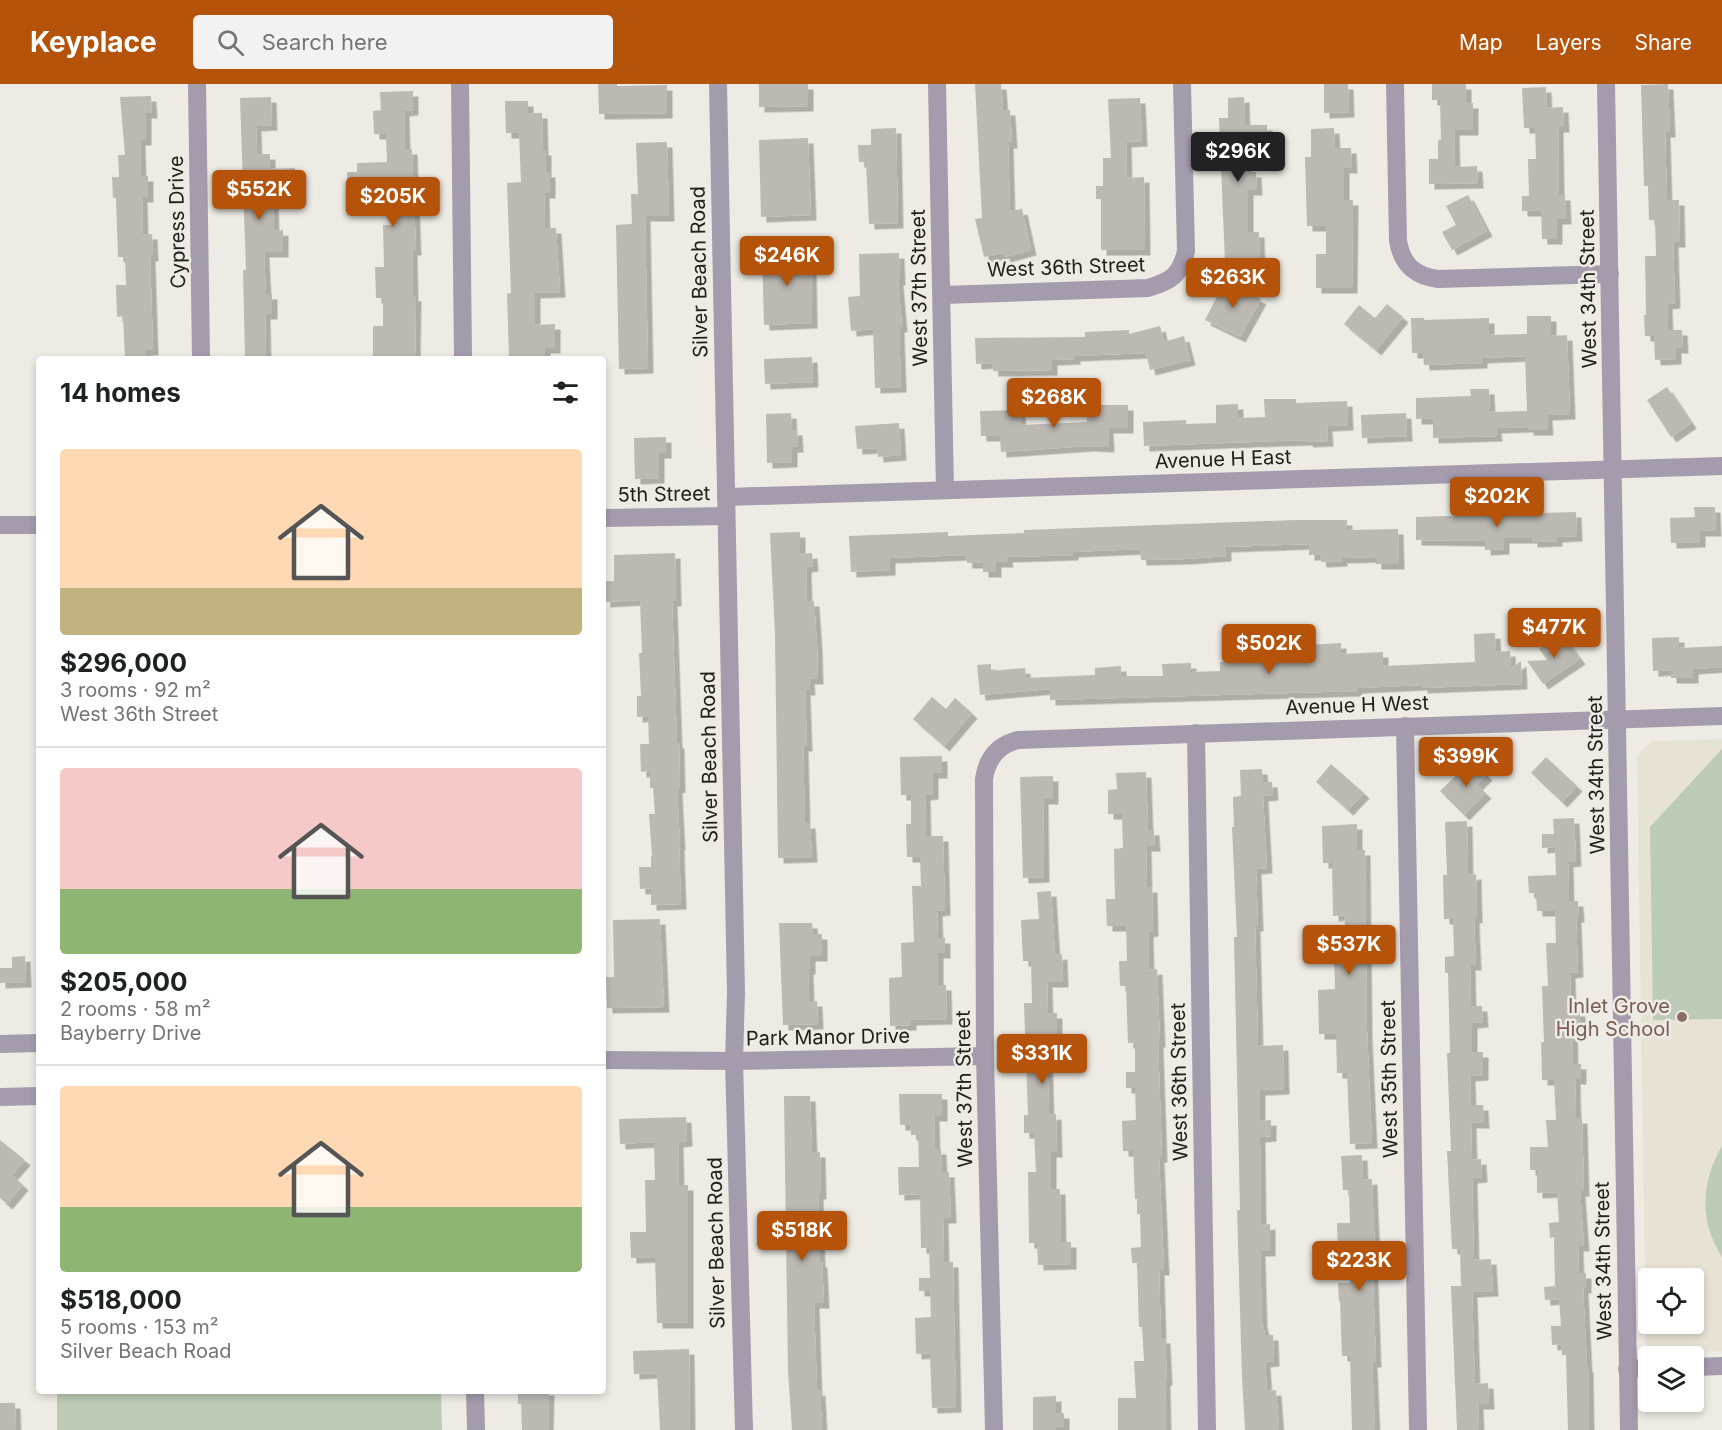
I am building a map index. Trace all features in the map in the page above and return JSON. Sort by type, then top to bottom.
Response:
[{"type":"street","name":"Cypress Drive","points":[[197,84],[201,356]]},
{"type":"street","points":[[460,84],[463,356]]},
{"type":"street","name":"Silver Beach Road","points":[[718,84],[735,981],[734,1061],[744,1430]]},
{"type":"street","name":"West 37th Street","points":[[938,84],[945,490]]},
{"type":"street","name":"West 36th Street","points":[[942,295],[1148,288],[1167,282],[1177,274],[1183,264],[1186,251],[1182,84]]},
{"type":"street","points":[[1395,84],[1398,241],[1400,253],[1415,273],[1426,278],[1438,279],[1610,274]]},
{"type":"street","name":"West 34th Street","points":[[1606,84],[1629,1430]]},
{"type":"street","name":"Avenue H East","points":[[726,497],[1722,466]]},
{"type":"street","name":"5th Street","points":[[606,518],[726,516]]},
{"type":"street","points":[[0,525],[36,525]]},
{"type":"street","name":"Avenue H West","points":[[996,750],[1006,743],[1018,740],[1722,716]]},
{"type":"street","name":"West 35th Street","points":[[1405,726],[1418,1430]]},
{"type":"street","name":"West 36th Street","points":[[1196,733],[1207,1430]]},
{"type":"street","name":"West 37th Street","points":[[994,1430],[985,1056],[984,779],[985,767],[996,750]]},
{"type":"street","points":[[0,1044],[36,1043]]},
{"type":"street","name":"Park Manor Drive","points":[[606,1060],[734,1061],[985,1056]]},
{"type":"street","points":[[0,1097],[36,1096]]},
{"type":"street","points":[[1704,1367],[1722,1366]]},
{"type":"street","points":[[1627,1369],[1638,1368]]},
{"type":"street","points":[[475,1394],[476,1430]]},
{"type":"shaded area","name":"Inlet Grove High School","points":[[1722,739],[1722,1351],[1704,1351],[1704,1346],[1646,1346],[1646,1334],[1704,1334],[1704,1268],[1645,1268],[1637,756],[1651,741]]},
{"type":"green space","points":[[1722,749],[1722,1019],[1653,1020],[1650,827]]},
{"type":"green space","points":[[1722,1146],[1722,1257],[1709,1230],[1706,1202],[1710,1173]]},
{"type":"green space","points":[[57,1394],[441,1394],[442,1430],[57,1430]]},
{"type":"building","points":[[598,84],[667,85],[667,113],[599,114]]},
{"type":"building","points":[[759,84],[808,84],[808,106],[759,107]]},
{"type":"building","points":[[975,84],[1001,84],[1003,110],[1010,110],[1012,143],[1008,143],[1010,211],[1022,209],[1031,250],[1005,257],[1004,253],[984,257],[975,219],[982,218]]},
{"type":"building","points":[[1324,84],[1348,84],[1349,112],[1324,113]]},
{"type":"building","points":[[1432,84],[1466,84],[1466,103],[1473,103],[1473,130],[1454,130],[1455,167],[1477,166],[1478,183],[1429,184],[1429,159],[1438,159],[1438,140],[1441,140],[1440,100],[1432,100]]},
{"type":"building","points":[[1668,84],[1670,132],[1665,132],[1667,200],[1679,200],[1680,242],[1673,242],[1675,303],[1667,304],[1668,330],[1682,330],[1683,348],[1676,348],[1676,359],[1655,360],[1654,336],[1645,336],[1645,256],[1656,256],[1655,220],[1649,220],[1648,186],[1644,186],[1641,85]]},
{"type":"building","points":[[1546,87],[1547,108],[1563,107],[1564,127],[1558,127],[1559,195],[1565,195],[1566,219],[1557,219],[1557,239],[1542,239],[1541,211],[1522,211],[1522,196],[1529,196],[1528,159],[1536,159],[1535,128],[1524,128],[1522,88]]},
{"type":"building","points":[[413,91],[413,110],[404,111],[405,149],[412,149],[416,250],[412,250],[413,296],[416,296],[415,356],[373,356],[373,326],[383,326],[383,298],[376,298],[375,267],[384,267],[383,225],[392,225],[391,194],[348,196],[347,172],[357,172],[357,163],[387,162],[386,134],[374,134],[373,111],[381,110],[380,92]]},
{"type":"building","points":[[151,96],[152,113],[146,113],[146,140],[140,140],[141,176],[148,176],[148,197],[142,197],[143,234],[152,234],[153,256],[150,256],[153,350],[146,350],[146,356],[125,356],[123,316],[117,317],[116,285],[126,285],[125,257],[118,257],[116,198],[113,198],[112,177],[119,177],[118,155],[125,155],[120,97]]},
{"type":"building","points":[[271,97],[272,125],[256,126],[257,154],[270,154],[270,169],[295,168],[296,197],[273,197],[274,231],[283,230],[283,252],[264,252],[266,294],[272,294],[272,314],[265,314],[266,356],[245,356],[243,270],[246,270],[240,98]]},
{"type":"building","points":[[1244,97],[1245,125],[1267,125],[1268,142],[1245,143],[1246,172],[1256,172],[1257,190],[1248,190],[1248,232],[1259,232],[1260,261],[1225,262],[1219,118],[1228,118],[1228,98]]},
{"type":"building","points":[[1140,98],[1142,141],[1126,142],[1127,178],[1144,177],[1145,250],[1101,250],[1101,199],[1096,199],[1096,186],[1103,186],[1103,158],[1111,158],[1108,99]]},
{"type":"building","points":[[505,101],[528,101],[528,113],[542,113],[543,150],[546,150],[546,172],[550,172],[550,193],[544,193],[545,228],[556,228],[560,292],[535,293],[535,325],[555,324],[555,348],[545,348],[545,356],[509,356],[507,294],[511,293],[507,183],[521,182],[519,133],[506,133]]},
{"type":"building","points":[[896,128],[898,223],[869,224],[866,162],[859,162],[858,145],[871,145],[871,129]]},
{"type":"building","points":[[1334,128],[1335,148],[1351,148],[1352,168],[1344,168],[1344,200],[1353,200],[1352,288],[1316,288],[1316,254],[1326,254],[1326,226],[1307,226],[1305,157],[1311,157],[1311,129]]},
{"type":"building","points":[[808,138],[811,215],[761,217],[759,140]]},
{"type":"building","points":[[667,142],[669,216],[645,216],[648,368],[619,369],[616,225],[632,224],[631,194],[638,194],[636,143]]},
{"type":"building","points":[[1468,195],[1487,231],[1452,250],[1442,232],[1456,225],[1446,206]]},
{"type":"building","points":[[811,249],[812,323],[764,325],[762,250]]},
{"type":"building","points":[[899,253],[900,280],[898,280],[902,327],[899,327],[901,387],[875,388],[873,329],[851,331],[848,297],[860,296],[859,254]]},
{"type":"building","points":[[1225,281],[1261,299],[1240,337],[1205,320]]},
{"type":"building","points":[[1387,304],[1403,317],[1376,350],[1344,324],[1359,305],[1375,318]]},
{"type":"building","points":[[1527,316],[1551,316],[1551,336],[1567,335],[1570,414],[1547,415],[1548,430],[1528,430],[1528,427],[1496,428],[1497,436],[1433,438],[1433,419],[1416,419],[1416,398],[1471,396],[1470,389],[1489,389],[1490,412],[1527,411],[1525,356],[1482,358],[1482,363],[1424,365],[1423,353],[1412,353],[1411,318],[1424,318],[1424,320],[1489,318],[1489,335],[1527,334]]},
{"type":"building","points":[[1160,326],[1164,342],[1184,336],[1190,360],[1150,370],[1146,353],[1075,356],[1075,359],[1052,360],[1052,370],[993,371],[992,363],[976,364],[975,338],[1085,337],[1085,332],[1129,330],[1129,334]]},
{"type":"building","points":[[812,357],[813,382],[765,384],[764,359]]},
{"type":"building","points":[[1667,387],[1691,423],[1671,437],[1647,400]]},
{"type":"building","points":[[1264,399],[1296,399],[1296,403],[1347,401],[1348,425],[1327,426],[1328,441],[1144,446],[1143,422],[1186,420],[1186,424],[1216,423],[1216,405],[1238,404],[1238,418],[1265,417]]},
{"type":"building","points":[[1087,405],[1128,405],[1128,428],[1108,428],[1109,447],[1088,446],[1001,452],[1000,436],[981,436],[980,411],[1020,410],[1021,425],[1087,422]]},
{"type":"building","points":[[791,413],[792,430],[797,430],[798,447],[792,447],[792,462],[767,463],[766,414]]},
{"type":"building","points":[[1406,413],[1407,436],[1362,438],[1361,415]]},
{"type":"building","points":[[899,423],[901,455],[878,457],[877,448],[857,449],[855,426]]},
{"type":"building","points":[[666,437],[666,453],[659,453],[659,478],[635,479],[634,438]]},
{"type":"building","points":[[1694,507],[1715,507],[1716,531],[1700,531],[1700,542],[1671,543],[1670,518],[1695,517]]},
{"type":"building","points":[[1576,512],[1577,536],[1557,537],[1557,541],[1532,542],[1532,538],[1504,538],[1504,549],[1485,550],[1485,541],[1416,540],[1416,517]]},
{"type":"building","points":[[1347,520],[1347,530],[1398,529],[1399,564],[1376,564],[1376,557],[1342,558],[1342,561],[1321,562],[1320,555],[1309,555],[1309,544],[1226,547],[1226,556],[1185,559],[1141,560],[1140,549],[1073,552],[1073,555],[1007,557],[1008,562],[996,562],[996,572],[983,572],[983,563],[967,563],[966,555],[890,558],[890,570],[851,572],[849,536],[948,532],[948,536],[1024,533],[1024,530]]},
{"type":"building","points":[[800,532],[800,554],[812,553],[813,566],[806,567],[807,601],[814,601],[817,645],[818,679],[809,679],[810,690],[805,690],[807,746],[803,746],[805,823],[810,823],[812,857],[778,858],[775,635],[770,533]]},
{"type":"building","points":[[675,553],[676,601],[672,601],[677,743],[679,743],[680,787],[677,788],[681,904],[651,905],[651,888],[640,889],[639,867],[651,867],[649,814],[655,814],[653,788],[650,788],[650,771],[641,772],[640,744],[649,744],[648,716],[637,717],[637,696],[641,696],[640,600],[606,602],[606,581],[614,581],[614,555]]},
{"type":"building","points":[[1495,633],[1496,652],[1510,651],[1511,668],[1521,661],[1522,684],[1422,688],[1422,685],[1357,688],[1357,691],[1050,700],[1050,689],[980,695],[977,665],[991,664],[991,671],[1025,668],[1026,678],[1095,675],[1095,668],[1121,666],[1121,676],[1163,676],[1162,664],[1191,663],[1191,672],[1220,671],[1220,662],[1257,660],[1256,648],[1341,643],[1341,654],[1383,652],[1383,666],[1475,662],[1474,634]]},
{"type":"building","points":[[1561,633],[1580,659],[1543,684],[1527,661],[1547,660],[1539,649]]},
{"type":"building","points":[[1679,637],[1679,648],[1722,646],[1722,667],[1693,669],[1693,678],[1671,678],[1671,670],[1653,671],[1652,638]]},
{"type":"building","points":[[932,697],[946,709],[955,698],[972,713],[944,746],[913,719]]},
{"type":"building","points":[[942,756],[942,773],[933,773],[933,794],[925,795],[926,836],[943,836],[945,910],[937,911],[938,938],[945,938],[945,953],[938,953],[938,985],[946,985],[947,1019],[911,1020],[911,1025],[890,1026],[889,978],[902,977],[901,943],[914,942],[912,886],[921,886],[920,857],[907,857],[906,824],[911,824],[911,795],[901,795],[900,757]]},
{"type":"building","points":[[1546,757],[1577,786],[1562,802],[1531,773]]},
{"type":"building","points":[[1472,760],[1487,775],[1477,785],[1486,793],[1464,815],[1440,791]]},
{"type":"building","points":[[1331,764],[1364,793],[1348,810],[1316,782]]},
{"type":"building","points":[[1262,769],[1263,782],[1272,782],[1273,795],[1263,796],[1267,868],[1256,869],[1258,1046],[1283,1045],[1284,1089],[1260,1090],[1260,1121],[1271,1120],[1271,1136],[1260,1137],[1261,1225],[1270,1224],[1270,1251],[1260,1251],[1262,1322],[1265,1335],[1273,1335],[1274,1361],[1265,1362],[1267,1391],[1276,1390],[1279,1430],[1245,1430],[1237,1210],[1240,1210],[1234,937],[1237,937],[1232,827],[1234,827],[1233,797],[1241,796],[1240,770]]},
{"type":"building","points":[[1146,772],[1148,830],[1154,830],[1155,846],[1146,846],[1147,887],[1152,887],[1153,931],[1148,932],[1149,970],[1157,969],[1160,1042],[1158,1042],[1162,1157],[1159,1157],[1164,1270],[1159,1270],[1161,1338],[1165,1338],[1167,1380],[1165,1380],[1166,1430],[1118,1430],[1118,1398],[1136,1398],[1134,1361],[1144,1361],[1142,1327],[1139,1327],[1137,1263],[1132,1263],[1131,1248],[1141,1247],[1140,1214],[1137,1214],[1137,1199],[1135,1199],[1133,1151],[1123,1151],[1122,1121],[1136,1120],[1135,1088],[1126,1088],[1126,1072],[1135,1072],[1135,1043],[1128,1043],[1126,986],[1120,986],[1119,961],[1127,961],[1126,926],[1107,926],[1106,899],[1115,899],[1114,849],[1123,848],[1122,814],[1108,814],[1108,790],[1117,789],[1116,773]]},
{"type":"building","points":[[1053,776],[1053,799],[1043,799],[1044,877],[1023,878],[1020,777]]},
{"type":"building","points":[[1574,818],[1576,861],[1568,862],[1569,901],[1578,901],[1579,917],[1576,917],[1578,972],[1570,973],[1571,1011],[1580,1011],[1580,1024],[1572,1024],[1573,1064],[1581,1064],[1581,1079],[1575,1079],[1576,1118],[1582,1118],[1584,1191],[1580,1191],[1584,1246],[1578,1246],[1579,1273],[1586,1273],[1586,1288],[1583,1288],[1589,1430],[1568,1430],[1566,1355],[1562,1355],[1561,1344],[1552,1345],[1551,1326],[1561,1326],[1559,1299],[1545,1300],[1544,1287],[1555,1286],[1554,1237],[1550,1238],[1549,1223],[1559,1222],[1557,1192],[1537,1193],[1537,1170],[1530,1170],[1530,1147],[1548,1147],[1546,1120],[1556,1120],[1554,1080],[1542,1080],[1541,1042],[1544,1042],[1542,986],[1548,986],[1546,943],[1556,943],[1555,911],[1537,911],[1536,893],[1529,893],[1528,876],[1556,875],[1555,847],[1542,848],[1542,834],[1554,834],[1553,819]]},
{"type":"building","points":[[1467,821],[1468,875],[1476,874],[1477,918],[1474,918],[1476,965],[1470,965],[1471,1006],[1482,1006],[1483,1022],[1472,1023],[1472,1052],[1483,1052],[1483,1075],[1470,1076],[1471,1105],[1483,1105],[1484,1123],[1471,1123],[1472,1160],[1481,1159],[1482,1177],[1472,1178],[1474,1260],[1491,1259],[1493,1291],[1472,1292],[1475,1384],[1488,1383],[1489,1404],[1478,1404],[1479,1430],[1457,1430],[1451,1286],[1461,1286],[1460,1249],[1452,1249],[1447,1151],[1451,1151],[1447,1053],[1450,1053],[1448,973],[1445,973],[1445,957],[1454,956],[1453,919],[1444,919],[1443,875],[1447,875],[1445,822]]},
{"type":"building","points":[[1357,824],[1357,850],[1365,850],[1367,1032],[1372,1143],[1350,1144],[1347,1073],[1337,1073],[1336,1034],[1319,1034],[1318,990],[1335,989],[1334,949],[1344,949],[1345,915],[1333,916],[1332,863],[1323,863],[1322,826]]},
{"type":"building","points":[[1051,891],[1055,955],[1062,954],[1063,982],[1047,982],[1048,1013],[1057,1013],[1057,1037],[1049,1037],[1049,1046],[1047,1046],[1049,1115],[1056,1114],[1057,1152],[1051,1152],[1051,1189],[1060,1189],[1061,1242],[1071,1242],[1071,1264],[1038,1265],[1037,1243],[1029,1243],[1028,1172],[1036,1172],[1034,1133],[1024,1133],[1024,1115],[1028,1115],[1024,1003],[1032,1003],[1031,961],[1023,961],[1021,920],[1039,919],[1037,892]]},
{"type":"building","points":[[660,919],[664,1007],[607,1008],[606,977],[614,977],[613,920]]},
{"type":"building","points":[[779,923],[812,923],[813,934],[822,934],[822,956],[810,956],[810,969],[808,969],[809,1001],[817,1001],[818,1024],[783,1025]]},
{"type":"building","points":[[25,956],[26,982],[0,983],[0,968],[12,968],[12,957]]},
{"type":"building","points":[[899,1094],[942,1094],[942,1116],[934,1116],[935,1149],[941,1149],[942,1172],[949,1172],[951,1218],[943,1218],[944,1262],[953,1262],[956,1407],[932,1408],[930,1353],[916,1354],[915,1318],[931,1317],[930,1291],[919,1291],[919,1278],[930,1278],[929,1248],[921,1248],[920,1194],[899,1195],[898,1167],[919,1167],[918,1135],[911,1135],[910,1125],[900,1125]]},
{"type":"building","points":[[784,1096],[810,1096],[812,1152],[820,1152],[821,1194],[818,1194],[824,1303],[814,1303],[817,1391],[820,1390],[822,1430],[792,1430],[788,1371]]},
{"type":"building","points":[[686,1117],[687,1141],[678,1142],[679,1185],[688,1185],[688,1323],[657,1323],[655,1257],[631,1258],[630,1232],[646,1232],[645,1180],[655,1180],[654,1142],[620,1144],[619,1119]]},
{"type":"building","points":[[0,1140],[25,1160],[12,1175],[23,1185],[7,1204],[0,1198]]},
{"type":"building","points":[[1362,1155],[1363,1180],[1372,1179],[1376,1362],[1372,1362],[1375,1430],[1352,1430],[1350,1356],[1342,1356],[1338,1283],[1350,1283],[1349,1253],[1338,1254],[1337,1223],[1350,1223],[1349,1190],[1343,1190],[1341,1156]]},
{"type":"building","points":[[689,1349],[690,1430],[660,1430],[657,1373],[634,1374],[633,1351]]},
{"type":"building","points":[[518,1394],[549,1394],[548,1430],[522,1430],[521,1404],[518,1404]]},
{"type":"building","points":[[1056,1396],[1056,1413],[1064,1413],[1064,1427],[1056,1427],[1056,1430],[1033,1430],[1033,1397]]},
{"type":"building","points":[[0,1403],[15,1403],[16,1430],[0,1430]]},
{"type":"place","name":"Inlet Grove High School","points":[[1682,1017]]}]
